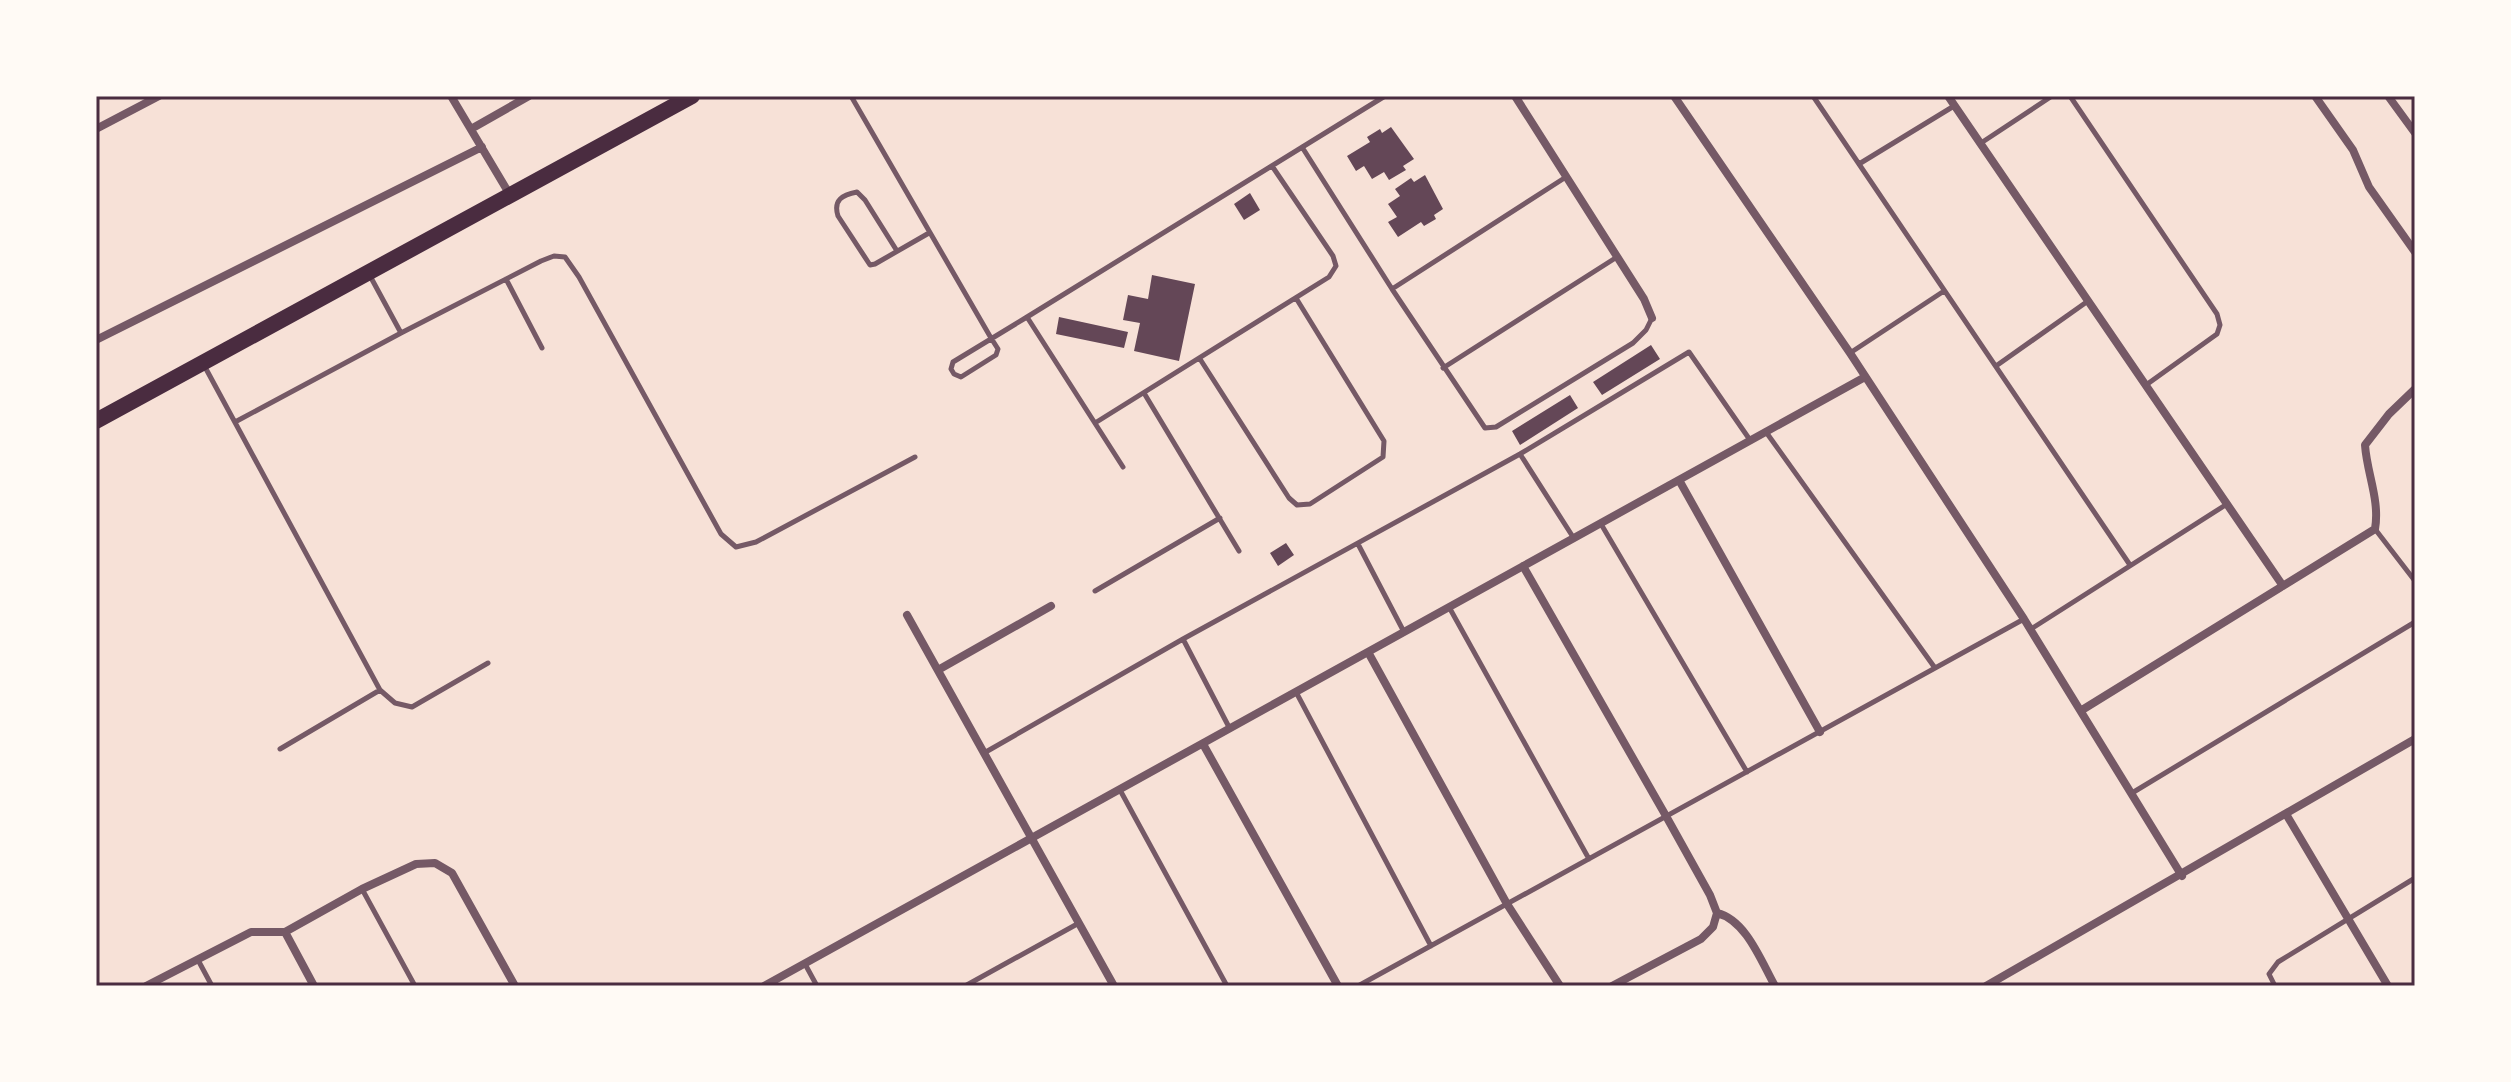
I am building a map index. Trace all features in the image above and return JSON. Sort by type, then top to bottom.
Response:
[{"type":"main road","points":[[96,421],[692,96]]},
{"type":"street","points":[[96,129],[159,96]]},
{"type":"street","points":[[451,96],[511,196]]},
{"type":"street","points":[[471,129],[529,96]]},
{"type":"street","points":[[1515,96],[1644,299],[1652,318]]},
{"type":"street","points":[[1674,96],[1850,353],[2024,619],[2182,876]]},
{"type":"street","points":[[1948,96],[2283,586]]},
{"type":"street","points":[[2315,96],[2353,150],[2369,187],[2415,252]]},
{"type":"street","points":[[2388,96],[2415,133]]},
{"type":"street","points":[[96,340],[482,147]]},
{"type":"street","points":[[764,986],[1865,377]]},
{"type":"street","points":[[2082,710],[2375,529],[2378,511],[2367,468],[2365,445],[2389,414],[2415,389]]},
{"type":"street","points":[[1679,480],[1820,732]]},
{"type":"street","points":[[1523,566],[1666,816],[1717,913],[1713,927],[1701,939],[1612,986]]},
{"type":"street","points":[[938,670],[1051,606]]},
{"type":"street","points":[[907,615],[1114,986]]},
{"type":"street","points":[[1368,652],[1507,904],[1560,986]]},
{"type":"street","points":[[1986,986],[2182,876],[2415,739]]},
{"type":"street","points":[[1203,744],[1338,986]]},
{"type":"street","points":[[2286,814],[2388,986]]},
{"type":"street","points":[[146,986],[251,932],[285,932],[362,889],[416,864],[435,863],[452,873],[515,986]]},
{"type":"street","points":[[1717,913],[1728,915],[1740,926],[1775,986]]},
{"type":"street","points":[[285,932],[314,986]]},
{"type":"lane","points":[[851,96],[929,233],[991,338],[998,349],[996,355],[961,377],[951,369],[953,362],[991,338],[1385,96]]},
{"type":"lane","points":[[1813,96],[2130,565]]},
{"type":"lane","points":[[1981,143],[2052,96]]},
{"type":"lane","points":[[2070,96],[2217,314],[2220,325],[2217,334],[2146,385]]},
{"type":"lane","points":[[1859,164],[1955,106]]},
{"type":"lane","points":[[1302,147],[1443,368],[1485,428],[1496,427],[1633,343],[1646,330],[1652,318]]},
{"type":"lane","points":[[1095,423],[1329,277],[1336,266],[1333,256],[1272,166]]},
{"type":"lane","points":[[1392,289],[1566,177]]},
{"type":"lane","points":[[897,251],[857,192],[838,199],[835,208],[838,216],[870,265],[897,251],[929,233]]},
{"type":"lane","points":[[235,422],[554,256],[565,257],[579,277],[721,534],[736,547],[756,542],[915,457]]},
{"type":"lane","points":[[1443,368],[1617,257]]},
{"type":"lane","points":[[368,274],[401,333]]},
{"type":"lane","points":[[506,279],[542,348]]},
{"type":"lane","points":[[1850,353],[1944,291]]},
{"type":"lane","points":[[1200,359],[1289,498],[1297,505],[1310,504],[1383,457],[1384,441],[1296,298]]},
{"type":"lane","points":[[1996,366],[2088,301]]},
{"type":"lane","points":[[1027,317],[1123,467]]},
{"type":"lane","points":[[984,753],[1183,639],[1520,454],[1689,352],[1750,440]]},
{"type":"lane","points":[[203,362],[380,690],[395,703],[412,707],[488,663]]},
{"type":"lane","points":[[1144,393],[1239,551]]},
{"type":"lane","points":[[1766,432],[1935,668]]},
{"type":"lane","points":[[1520,454],[1573,538]]},
{"type":"lane","points":[[2030,630],[2227,504]]},
{"type":"lane","points":[[1095,591],[1220,518]]},
{"type":"lane","points":[[1601,523],[1747,772]]},
{"type":"lane","points":[[2375,529],[2415,581]]},
{"type":"lane","points":[[1358,544],[1404,632]]},
{"type":"lane","points":[[1449,607],[1589,859]]},
{"type":"lane","points":[[1358,986],[2024,619]]},
{"type":"lane","points":[[2130,794],[2415,622]]},
{"type":"lane","points":[[1183,639],[1230,729]]},
{"type":"lane","points":[[280,749],[380,690]]},
{"type":"lane","points":[[1296,692],[1431,946]]},
{"type":"lane","points":[[1120,790],[1227,986]]},
{"type":"lane","points":[[2275,986],[2269,974],[2278,962],[2415,878]]},
{"type":"lane","points":[[362,889],[415,986]]},
{"type":"lane","points":[[965,986],[1079,923]]},
{"type":"lane","points":[[198,960],[212,986]]},
{"type":"lane","points":[[805,963],[817,986]]},
{"type":"building","points":[[1391,127],[1414,159],[1403,166],[1406,170],[1389,180],[1384,172],[1372,179],[1364,166],[1356,171],[1347,156],[1370,142],[1367,137]]},
{"type":"building","points":[[1425,175],[1443,209],[1434,215],[1436,219],[1424,226],[1421,222],[1398,237],[1388,222],[1397,217],[1388,204],[1400,196],[1395,189],[1411,178],[1414,182]]},
{"type":"building","points":[[1250,193],[1260,210],[1244,220],[1234,204]]},
{"type":"building","points":[[1152,275],[1195,284],[1179,361],[1134,351],[1140,323],[1123,320],[1128,295],[1148,299]]},
{"type":"building","points":[[1059,317],[1128,332],[1124,348],[1056,334]]},
{"type":"building","points":[[1651,345],[1660,359],[1602,395],[1593,382]]},
{"type":"building","points":[[1570,395],[1578,408],[1520,445],[1512,431]]},
{"type":"building","points":[[1286,543],[1294,555],[1278,566],[1270,553]]}]
